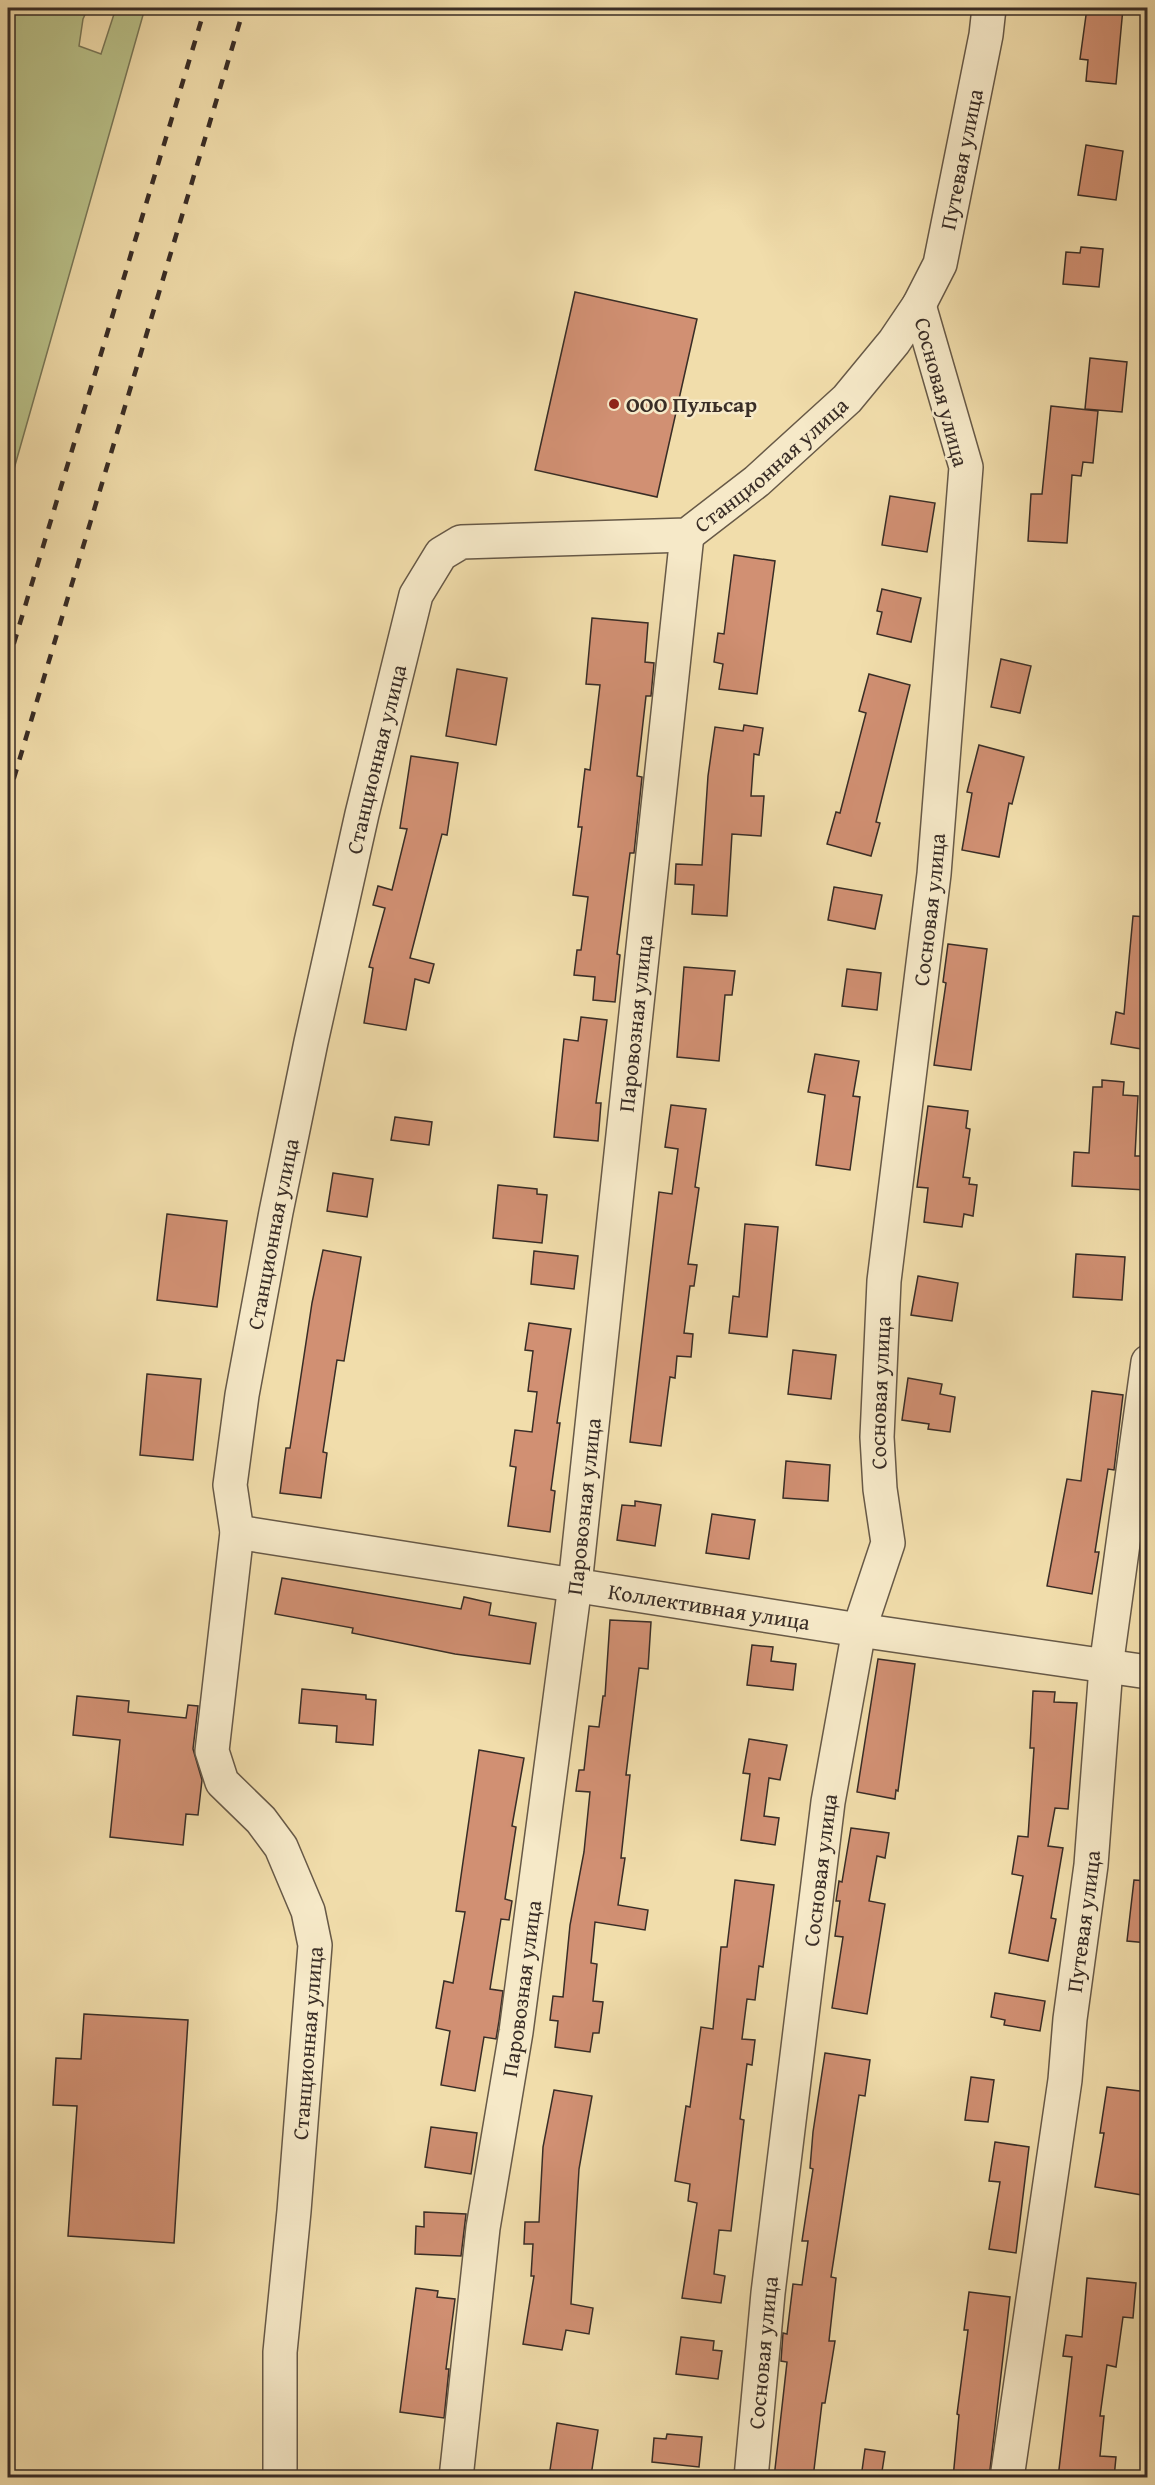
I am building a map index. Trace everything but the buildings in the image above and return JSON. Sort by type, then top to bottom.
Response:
[{"type":"street","name":"Путевая улица","points":[[919,305],[940,264],[986,36],[989,8]]},
{"type":"street","name":"Станционная улица","points":[[280,2478],[280,2352],[294,2211],[315,1945],[308,1911],[281,1848],[261,1820],[222,1782],[212,1751],[237,1532],[230,1485],[242,1395],[276,1212],[350,871],[416,595],[441,554],[461,542],[687,535],[765,475],[847,399],[894,342],[919,305]]},
{"type":"street","name":"Сосновая улица","points":[[751,2478],[768,2293],[828,1802],[859,1630],[888,1543],[880,1489],[877,1437],[884,1281],[934,874],[966,466],[919,305]]},
{"type":"street","name":"Паровозная улица","points":[[456,2478],[483,2228],[516,2032],[576,1585],[687,535]]},
{"type":"street","name":"Путевая улица","points":[[1007,2478],[1065,2080],[1070,2019],[1091,1865],[1106,1667],[1148,1362]]},
{"type":"street","name":"Коллективная улица","points":[[237,1532],[859,1630],[1148,1672]]},
{"type":"green space","points":[[8,8],[88,8],[83,19],[79,46],[101,54],[116,8],[145,8],[8,490]]},
{"type":"railway","points":[[8,663],[205,8]]},
{"type":"railway","points":[[8,798],[244,8]]},
{"type":"place","name":"ООО Пульсар","points":[[614,404]]}]
